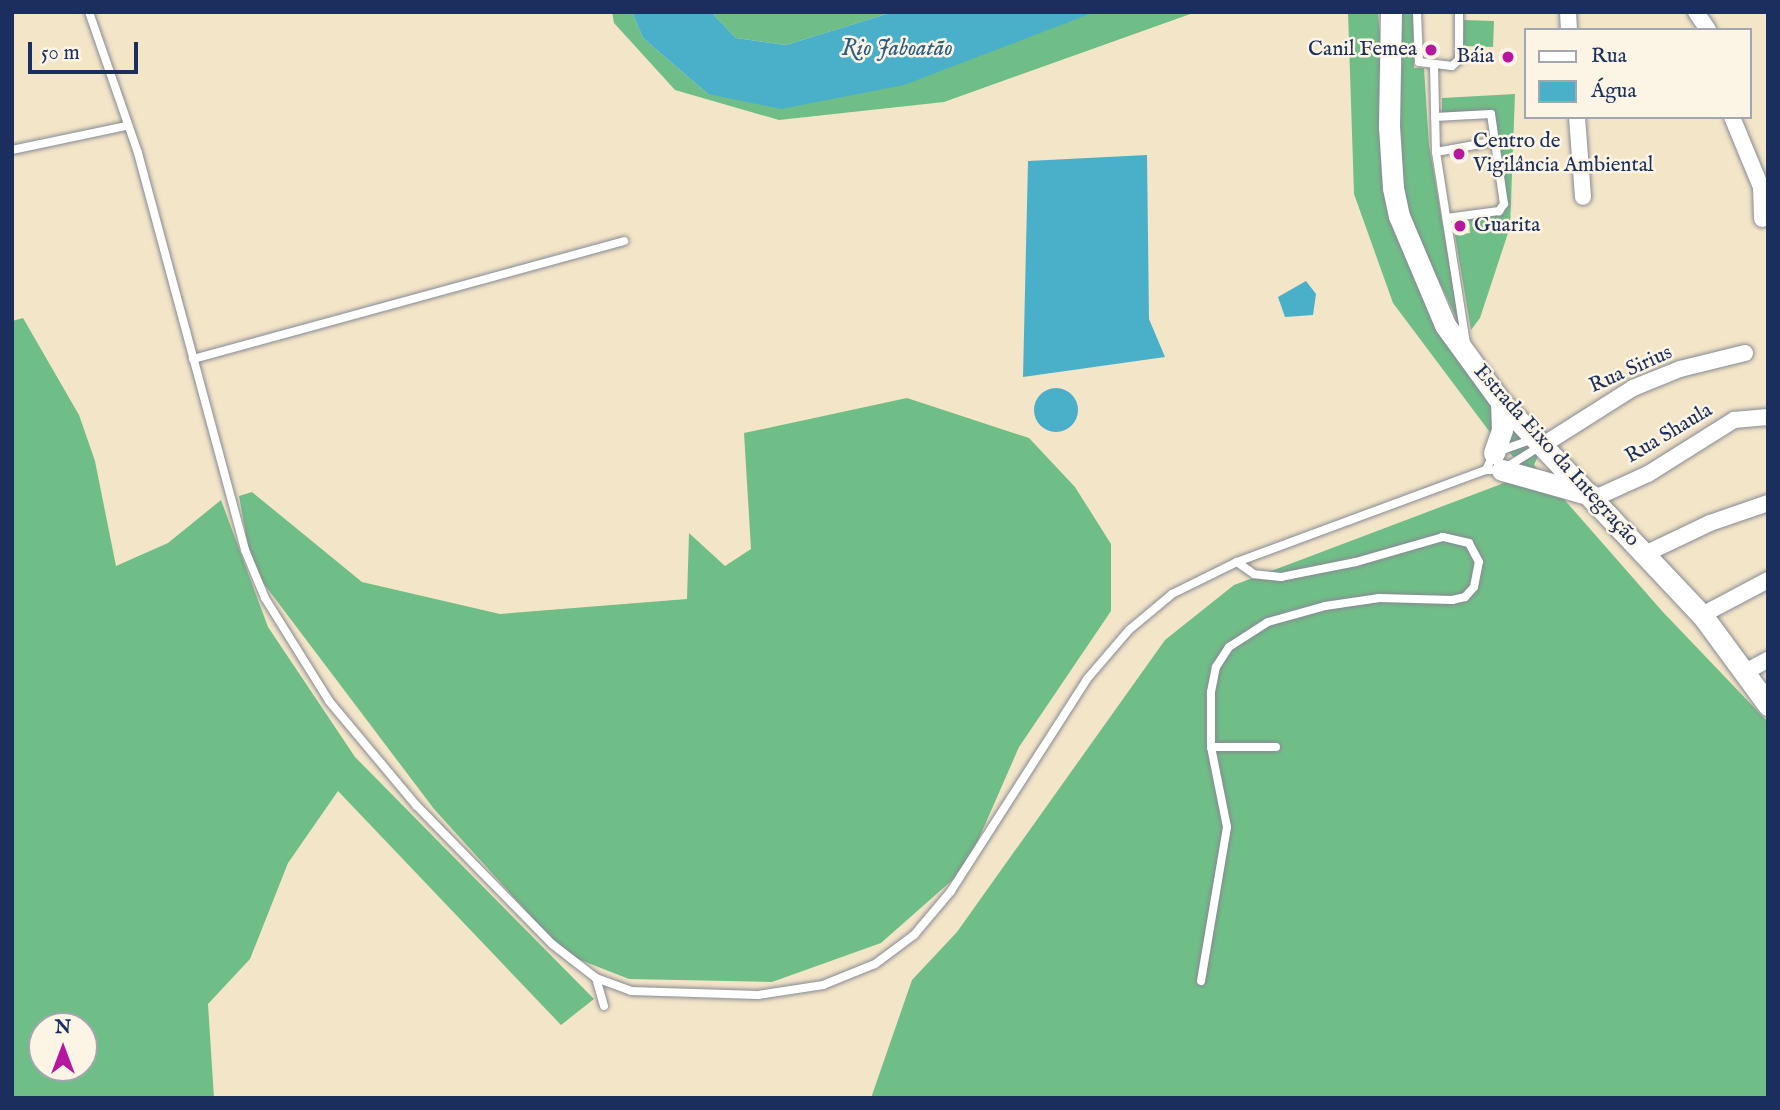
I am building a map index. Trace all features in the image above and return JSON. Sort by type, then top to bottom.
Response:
[{"type":"main road","name":"Estrada Eixo da Integração","points":[[1391,12],[1388,125],[1399,216],[1445,325],[1501,402],[1593,496],[1702,615],[1768,705]]},
{"type":"main road","points":[[1501,402],[1502,430],[1494,465],[1593,496]]},
{"type":"street","points":[[1696,12],[1707,28]]},
{"type":"street","points":[[1577,119],[1583,197]]},
{"type":"street","points":[[1733,119],[1761,187],[1762,219]]},
{"type":"street","name":"Rua Sirius","points":[[1539,441],[1633,388],[1680,369],[1745,353]]},
{"type":"street","name":"Rua Shaula","points":[[1593,496],[1648,474],[1734,420],[1768,417]]},
{"type":"street","points":[[1645,554],[1710,523],[1768,503]]},
{"type":"street","points":[[1702,615],[1768,580]]},
{"type":"street","points":[[1745,672],[1768,660]]},
{"type":"lane","points":[[89,12],[126,127],[138,153],[245,550],[265,598],[329,701],[416,805],[552,944],[596,978],[631,991],[758,995],[823,985],[875,964],[914,935],[951,891],[1044,741],[1087,679],[1129,630],[1172,594],[1237,562],[1494,465],[1539,441]]},
{"type":"lane","points":[[1417,12],[1419,62],[1434,66],[1458,63],[1459,12]]},
{"type":"lane","points":[[1434,66],[1436,152],[1469,360]]},
{"type":"lane","points":[[1435,117],[1491,114],[1497,141],[1503,209],[1446,218]]},
{"type":"lane","points":[[12,150],[126,127]]},
{"type":"lane","points":[[1436,152],[1497,141]]},
{"type":"lane","points":[[193,359],[624,241]]},
{"type":"lane","points":[[1494,465],[1539,441]]},
{"type":"lane","points":[[1201,981],[1227,827],[1211,747],[1211,692],[1216,667],[1229,648],[1249,631],[1356,600],[1452,600],[1465,597],[1478,575],[1479,562],[1469,543],[1443,537],[1356,562],[1281,577],[1254,574],[1237,562]]},
{"type":"lane","points":[[1211,747],[1276,747]]},
{"type":"lane","points":[[596,978],[604,1006]]},
{"type":"green space","points":[[612,12],[632,12],[643,38],[708,94],[1053,25],[1095,12],[1196,12],[944,102],[779,120],[675,90],[614,23]]},
{"type":"green space","points":[[711,12],[893,12],[786,45],[736,38]]},
{"type":"green space","points":[[1348,12],[1378,12],[1393,188],[1434,301],[1543,445],[1534,465],[1662,611],[1768,722],[1768,1098],[871,1098],[912,980],[957,932],[1165,640],[1234,585],[1504,483],[1527,470],[1495,439],[1393,303],[1354,194]]},
{"type":"green space","points":[[1397,12],[1413,12],[1414,68],[1424,68],[1429,145],[1460,325],[1409,219],[1400,157]]},
{"type":"green space","points":[[1464,20],[1494,21],[1493,47],[1463,46]]},
{"type":"green space","points":[[1515,94],[1510,227],[1480,318],[1471,330],[1455,235],[1470,233],[1469,219],[1504,213],[1494,111],[1442,115],[1442,98]]},
{"type":"green space","points":[[23,318],[79,415],[95,461],[116,566],[168,543],[221,500],[268,627],[355,757],[594,999],[561,1025],[338,791],[288,863],[250,959],[208,1004],[214,1098],[12,1098],[12,321]]},
{"type":"green space","points":[[907,398],[1029,438],[1075,487],[1111,544],[1111,611],[1019,747],[966,868],[881,943],[772,982],[629,979],[565,954],[434,809],[252,568],[239,496],[252,492],[362,582],[500,614],[687,599],[689,533],[725,566],[751,549],[744,433]]},
{"type":"water","name":"Rio Jaboatão","points":[[632,12],[711,12],[736,38],[786,45],[893,12],[1095,12],[904,85],[781,109],[708,94],[643,38]]},
{"type":"water","points":[[1147,155],[1149,319],[1165,357],[1023,377],[1028,161]]},
{"type":"water","points":[[1306,281],[1316,294],[1313,315],[1285,317],[1278,297]]},
{"type":"water","points":[[1056,388],[1065,389],[1072,394],[1077,401],[1077,419],[1072,426],[1065,431],[1056,432],[1047,431],[1040,426],[1035,419],[1034,410],[1035,401],[1040,394],[1047,389]]},
{"type":"place","name":"Canil Femea","points":[[1431,50]]},
{"type":"place","name":"Báia","points":[[1508,57]]},
{"type":"place","name":"Centro de Vigilância Ambiental","points":[[1459,154]]},
{"type":"place","name":"Guarita","points":[[1460,226]]}]
